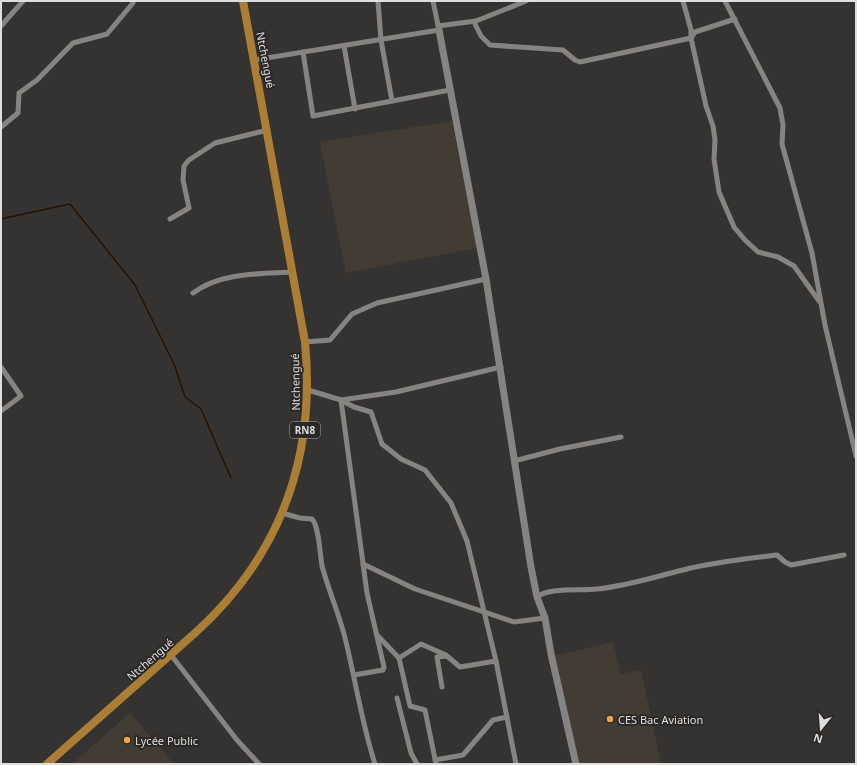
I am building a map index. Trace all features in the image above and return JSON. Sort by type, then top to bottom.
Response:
[{"type":"main road","name":"Ntchengué","points":[[47,764],[172,655],[207,622],[234,593],[264,549],[282,513],[292,489],[301,457],[308,390],[305,342],[268,130],[243,1]]},
{"type":"street","points":[[1,26],[23,1]]},
{"type":"street","points":[[378,1],[381,40],[392,101]]},
{"type":"street","points":[[433,1],[486,279],[537,597],[545,618],[551,654],[576,764]]},
{"type":"street","points":[[254,60],[381,40],[474,22],[526,1]]},
{"type":"street","points":[[683,1],[691,30],[691,38],[706,106],[713,126],[715,140],[714,160],[719,192],[734,226],[745,240],[758,252],[778,257],[794,266],[821,304]]},
{"type":"street","points":[[726,1],[780,108],[783,125],[782,144],[812,253],[821,304],[856,456]]},
{"type":"street","points":[[1,127],[18,113],[19,93],[37,80],[73,42],[107,34],[133,3]]},
{"type":"street","points":[[474,22],[481,36],[490,45],[563,50],[575,60],[580,62],[691,38],[695,32],[735,19]]},
{"type":"street","points":[[344,46],[354,109]]},
{"type":"street","points":[[303,52],[313,116],[450,90]]},
{"type":"street","points":[[170,219],[189,208],[182,180],[184,166],[189,160],[215,143],[268,130]]},
{"type":"street","points":[[193,293],[219,280],[235,277],[293,272]]},
{"type":"street","points":[[305,342],[330,340],[352,314],[377,303],[486,279]]},
{"type":"street","points":[[1,367],[21,396],[1,411]]},
{"type":"street","points":[[340,400],[396,392],[501,367]]},
{"type":"street","points":[[308,390],[371,412],[382,444],[401,459],[425,470],[451,503],[467,541],[496,661],[516,764]]},
{"type":"street","points":[[340,400],[363,564],[384,667],[383,670],[354,675]]},
{"type":"street","points":[[514,461],[560,448],[621,437]]},
{"type":"street","points":[[282,513],[300,518],[312,519],[316,525],[323,567],[342,625],[354,675],[364,731],[375,764]]},
{"type":"street","points":[[537,597],[543,592],[550,591],[583,591],[620,586],[717,563],[777,555],[791,565],[844,555]]},
{"type":"street","points":[[363,564],[415,589],[514,622],[545,618]]},
{"type":"street","points":[[377,635],[400,658],[410,706],[425,710],[436,762],[464,755],[493,720],[507,717]]},
{"type":"street","points":[[400,658],[421,644],[447,656],[460,667],[496,661]]},
{"type":"street","points":[[172,655],[237,740],[259,764]]},
{"type":"street","points":[[442,687],[437,657],[447,656]]},
{"type":"street","points":[[397,698],[411,753],[417,764]]},
{"type":"shaded area","points":[[452,121],[477,248],[346,273],[320,142]]},
{"type":"shaded area","name":"CES Bac Aviation","points":[[613,642],[620,674],[641,670],[661,764],[579,764],[553,656]]},
{"type":"shaded area","name":"Lycée Public","points":[[130,713],[174,764],[72,764],[105,735]]},
{"type":"waterway","points":[[1,219],[70,204],[135,285],[174,364],[185,397],[201,409],[231,478]]},
{"type":"place","name":"CES Bac Aviation","points":[[610,719]]},
{"type":"place","name":"Lycée Public","points":[[127,740]]}]
